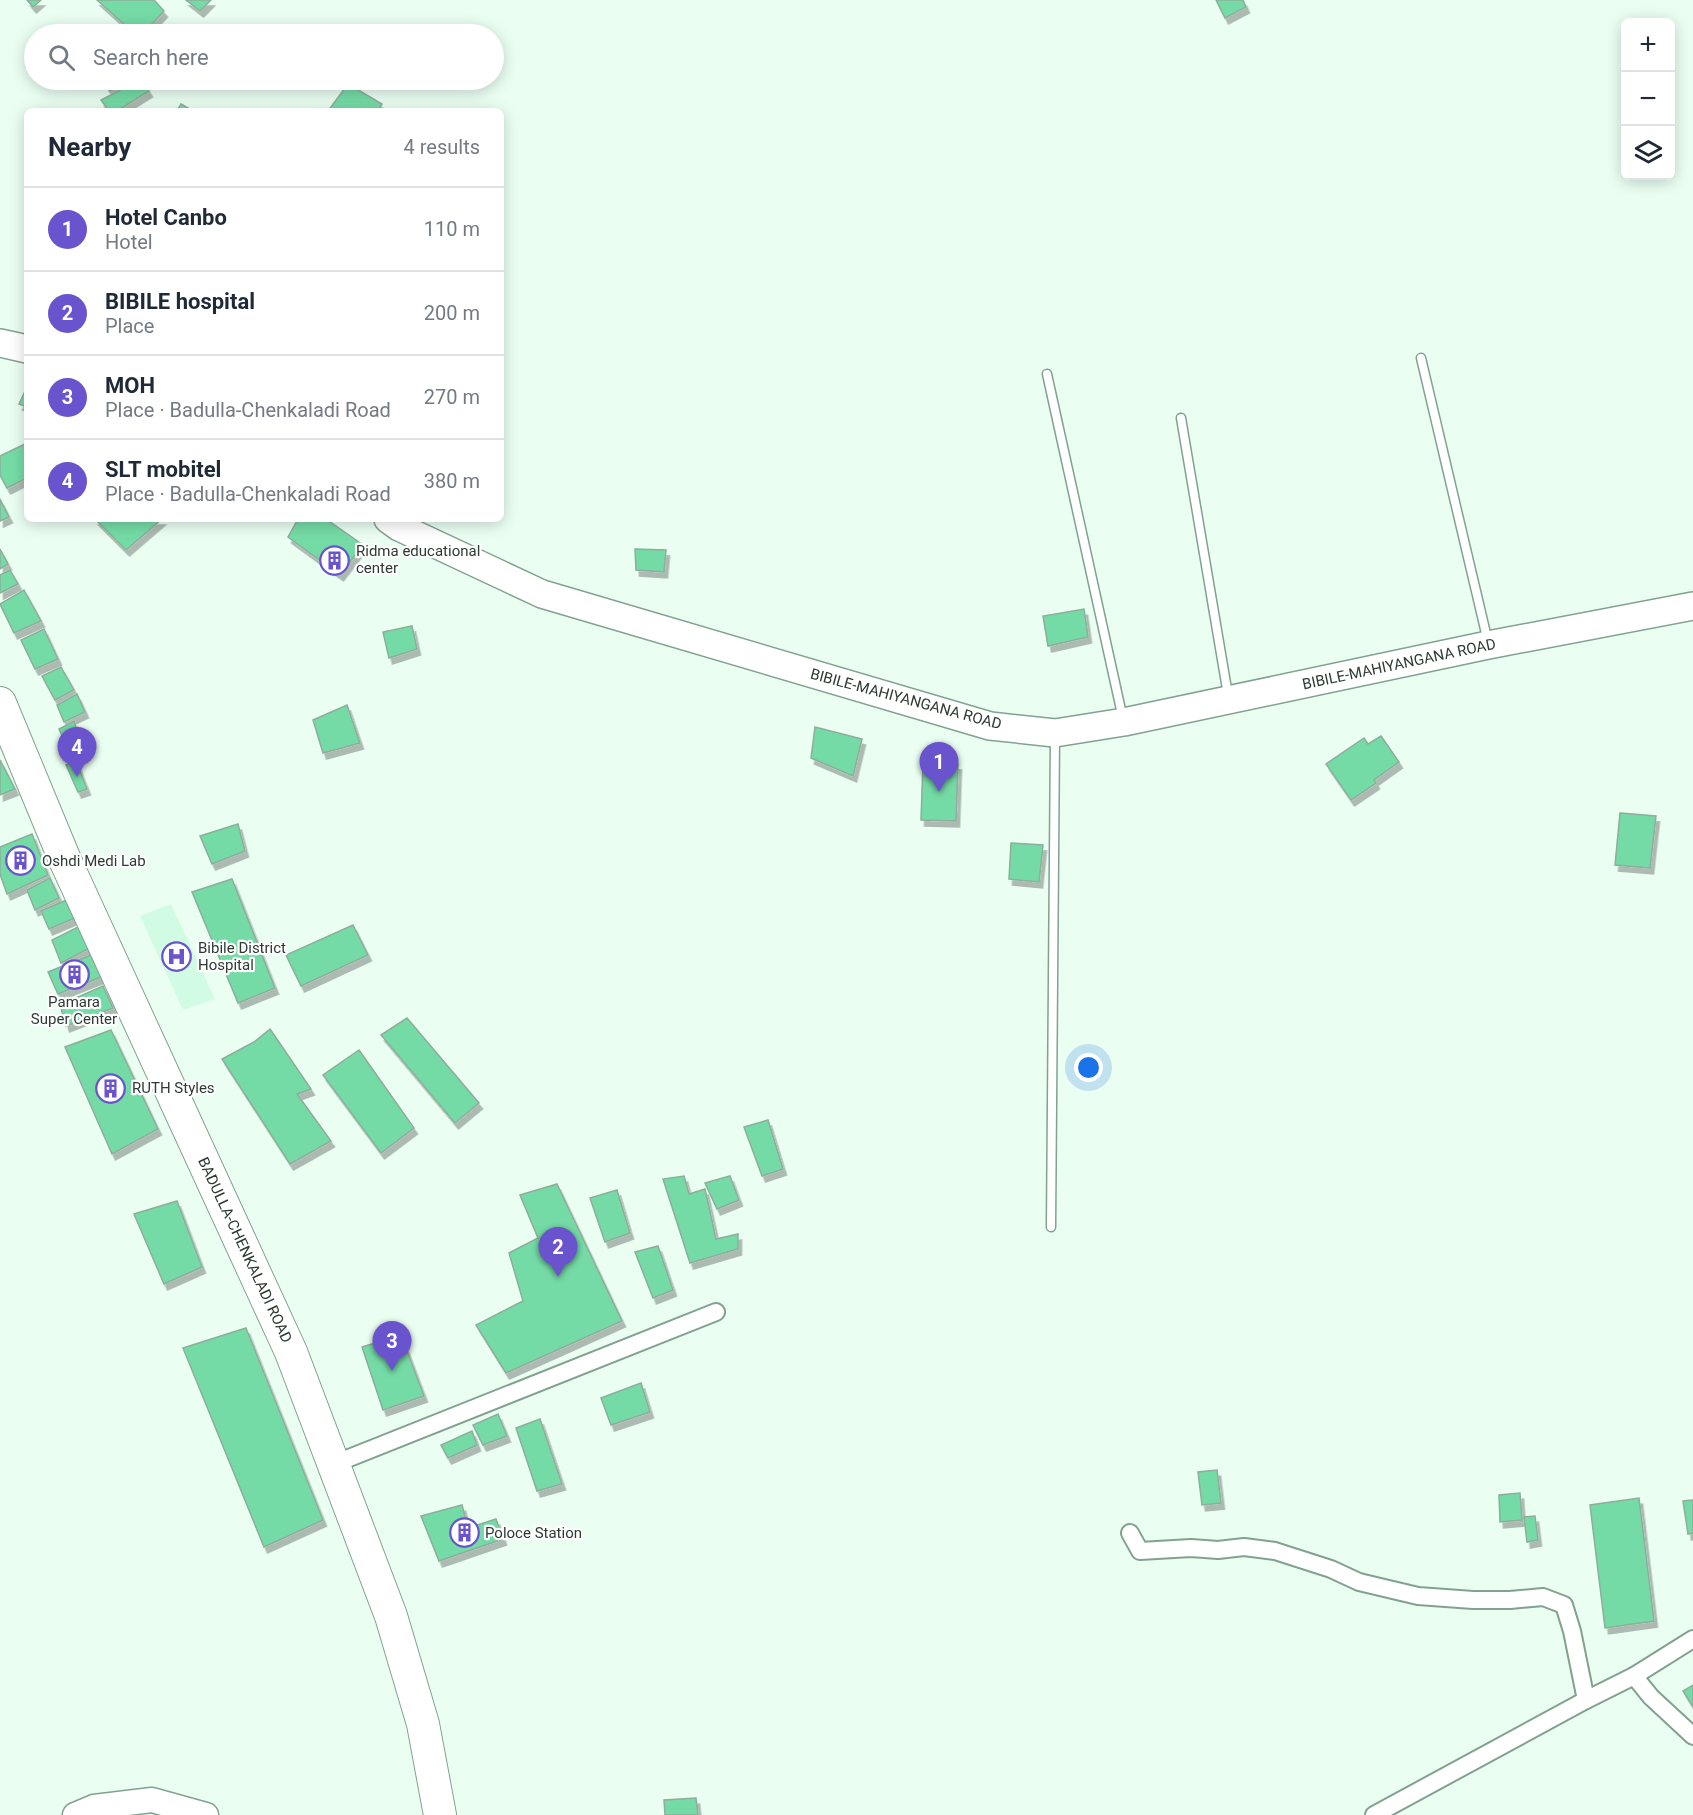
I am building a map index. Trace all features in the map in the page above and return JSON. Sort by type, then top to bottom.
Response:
[{"type":"highway","name":"BADULLA-CHENKALADI ROAD","points":[[0,703],[65,860],[291,1352],[391,1616],[423,1724],[440,1815]]},
{"type":"main road","points":[[0,343],[24,348]]},
{"type":"main road","name":"BIBILE-MAHIYANGANA ROAD","points":[[392,522],[542,594],[990,726],[1055,733],[1124,722],[1488,645],[1693,606]]},
{"type":"street","points":[[334,1464],[716,1312]]},
{"type":"street","points":[[1130,1533],[1140,1551],[1191,1548],[1218,1550],[1244,1547],[1275,1551],[1331,1569],[1359,1582],[1418,1596],[1510,1600],[1543,1596],[1563,1605],[1572,1631],[1586,1700]]},
{"type":"street","points":[[1374,1815],[1634,1676],[1693,1639]]},
{"type":"street","points":[[1634,1676],[1651,1696],[1693,1736]]},
{"type":"street","points":[[75,1815],[94,1807],[152,1800],[206,1815]]},
{"type":"lane","points":[[1421,358],[1488,645]]},
{"type":"lane","points":[[1047,374],[1124,722]]},
{"type":"lane","points":[[1181,418],[1228,699]]},
{"type":"lane","points":[[1051,1227],[1055,733]]},
{"type":"shaded area","name":"Bibile District Hospital","points":[[171,904],[215,999],[183,1010],[140,916]]},
{"type":"building","points":[[27,0],[41,0],[33,7]]},
{"type":"building","points":[[97,0],[154,0],[164,11],[152,24],[124,24]]},
{"type":"building","points":[[186,0],[211,0],[200,11]]},
{"type":"building","points":[[1216,0],[1243,0],[1246,7],[1225,18]]},
{"type":"building","points":[[120,90],[149,91],[122,108],[107,108],[101,100]]},
{"type":"building","points":[[344,90],[358,90],[382,104],[380,108],[330,108]]},
{"type":"building","points":[[24,393],[24,406],[19,404]]},
{"type":"building","points":[[24,444],[24,480],[7,488],[0,475],[0,456]]},
{"type":"building","points":[[0,499],[9,517],[0,521]]},
{"type":"building","points":[[98,522],[159,522],[126,550]]},
{"type":"building","name":"Ridma educational center","points":[[296,522],[330,522],[363,545],[340,575],[288,537]]},
{"type":"building","points":[[0,549],[8,564],[0,569]]},
{"type":"building","points":[[635,549],[666,550],[664,572],[636,570]]},
{"type":"building","points":[[10,570],[18,584],[0,593],[0,575]]},
{"type":"building","points":[[24,590],[41,621],[14,633],[0,604]]},
{"type":"building","points":[[1084,609],[1088,637],[1048,646],[1043,616]]},
{"type":"building","points":[[412,626],[417,649],[389,658],[383,632]]},
{"type":"building","points":[[44,629],[58,659],[35,669],[21,640]]},
{"type":"building","points":[[61,667],[74,690],[55,700],[42,676]]},
{"type":"building","points":[[77,694],[85,712],[64,722],[57,705]]},
{"type":"building","points":[[347,705],[360,743],[323,753],[313,720]]},
{"type":"building","points":[[74,721],[79,736],[65,742],[59,729]]},
{"type":"building","points":[[815,727],[862,739],[853,776],[811,758]]},
{"type":"building","points":[[1381,736],[1399,762],[1374,780],[1376,783],[1351,800],[1326,764],[1364,738],[1368,744]]},
{"type":"building","points":[[72,744],[76,755],[66,760],[62,749]]},
{"type":"building","points":[[0,760],[15,789],[0,795]]},
{"type":"building","points":[[76,761],[87,789],[78,792],[66,765]]},
{"type":"building","points":[[923,762],[958,764],[956,821],[921,820]]},
{"type":"building","points":[[1620,813],[1656,816],[1650,868],[1615,865]]},
{"type":"building","points":[[238,824],[245,851],[212,864],[200,836]]},
{"type":"building","name":"Oshdi Medi Lab","points":[[32,834],[48,875],[7,894],[0,874],[0,847]]},
{"type":"building","points":[[1011,843],[1043,845],[1039,882],[1009,879]]},
{"type":"building","points":[[50,878],[59,898],[35,910],[27,890]]},
{"type":"building","points":[[232,879],[275,988],[238,1003],[192,892]]},
{"type":"building","points":[[69,899],[77,917],[49,929],[41,911]]},
{"type":"building","points":[[353,925],[368,955],[301,986],[286,955]]},
{"type":"building","points":[[80,926],[90,948],[61,963],[52,940]]},
{"type":"building","name":"Pamara Super Center","points":[[91,955],[101,977],[58,994],[48,972]]},
{"type":"building","points":[[103,986],[113,1008],[66,1026],[60,1005]]},
{"type":"building","points":[[407,1018],[479,1103],[455,1123],[381,1035]]},
{"type":"building","points":[[270,1029],[311,1089],[297,1094],[331,1141],[290,1164],[222,1059],[254,1042]]},
{"type":"building","name":"RUTH Styles","points":[[111,1030],[158,1129],[112,1154],[65,1047]]},
{"type":"building","points":[[359,1050],[414,1128],[381,1153],[323,1075]]},
{"type":"building","points":[[768,1120],[783,1169],[762,1176],[744,1127]]},
{"type":"building","points":[[684,1176],[689,1194],[705,1189],[716,1239],[738,1234],[738,1249],[690,1263],[663,1179]]},
{"type":"building","points":[[730,1176],[739,1200],[717,1209],[705,1183]]},
{"type":"building","points":[[557,1184],[622,1321],[506,1373],[476,1325],[523,1301],[509,1253],[538,1238],[520,1195]]},
{"type":"building","points":[[617,1190],[630,1233],[605,1242],[590,1198]]},
{"type":"building","points":[[177,1201],[202,1267],[164,1284],[134,1214]]},
{"type":"building","points":[[658,1246],[673,1290],[653,1298],[635,1252]]},
{"type":"building","points":[[246,1328],[323,1520],[264,1547],[183,1348]]},
{"type":"building","points":[[401,1335],[424,1396],[383,1410],[362,1347]]},
{"type":"building","points":[[641,1383],[650,1412],[611,1425],[601,1398]]},
{"type":"building","points":[[498,1414],[507,1436],[483,1445],[473,1425]]},
{"type":"building","points":[[540,1419],[562,1484],[537,1491],[516,1428]]},
{"type":"building","points":[[472,1431],[477,1445],[448,1458],[441,1445]]},
{"type":"building","points":[[1217,1470],[1221,1503],[1202,1505],[1198,1472]]},
{"type":"building","points":[[1520,1493],[1522,1520],[1500,1522],[1499,1495]]},
{"type":"building","points":[[1639,1498],[1654,1621],[1605,1628],[1590,1505]]},
{"type":"building","points":[[1693,1500],[1693,1533],[1688,1534],[1683,1501]]},
{"type":"building","name":"Poloce Station","points":[[462,1505],[468,1528],[496,1519],[503,1539],[439,1561],[421,1516]]},
{"type":"building","points":[[1535,1516],[1538,1540],[1527,1542],[1524,1517]]},
{"type":"building","points":[[1693,1685],[1693,1707],[1683,1691]]},
{"type":"building","points":[[696,1798],[698,1815],[665,1815],[664,1800]]},
{"type":"place","name":"Ridma educational center","points":[[335,560]]},
{"type":"place","name":"SLT mobitel","points":[[77,777]]},
{"type":"place","name":"Hotel Canbo","points":[[939,792]]},
{"type":"place","name":"Oshdi Medi Lab","points":[[21,861]]},
{"type":"place","name":"Bibile District Hospital","points":[[177,957]]},
{"type":"place","name":"Pamara Super Center","points":[[74,975]]},
{"type":"place","name":"RUTH Styles","points":[[111,1088]]},
{"type":"place","name":"BIBILE hospital","points":[[558,1277]]},
{"type":"place","name":"MOH","points":[[392,1371]]},
{"type":"place","name":"Poloce Station","points":[[464,1533]]}]
